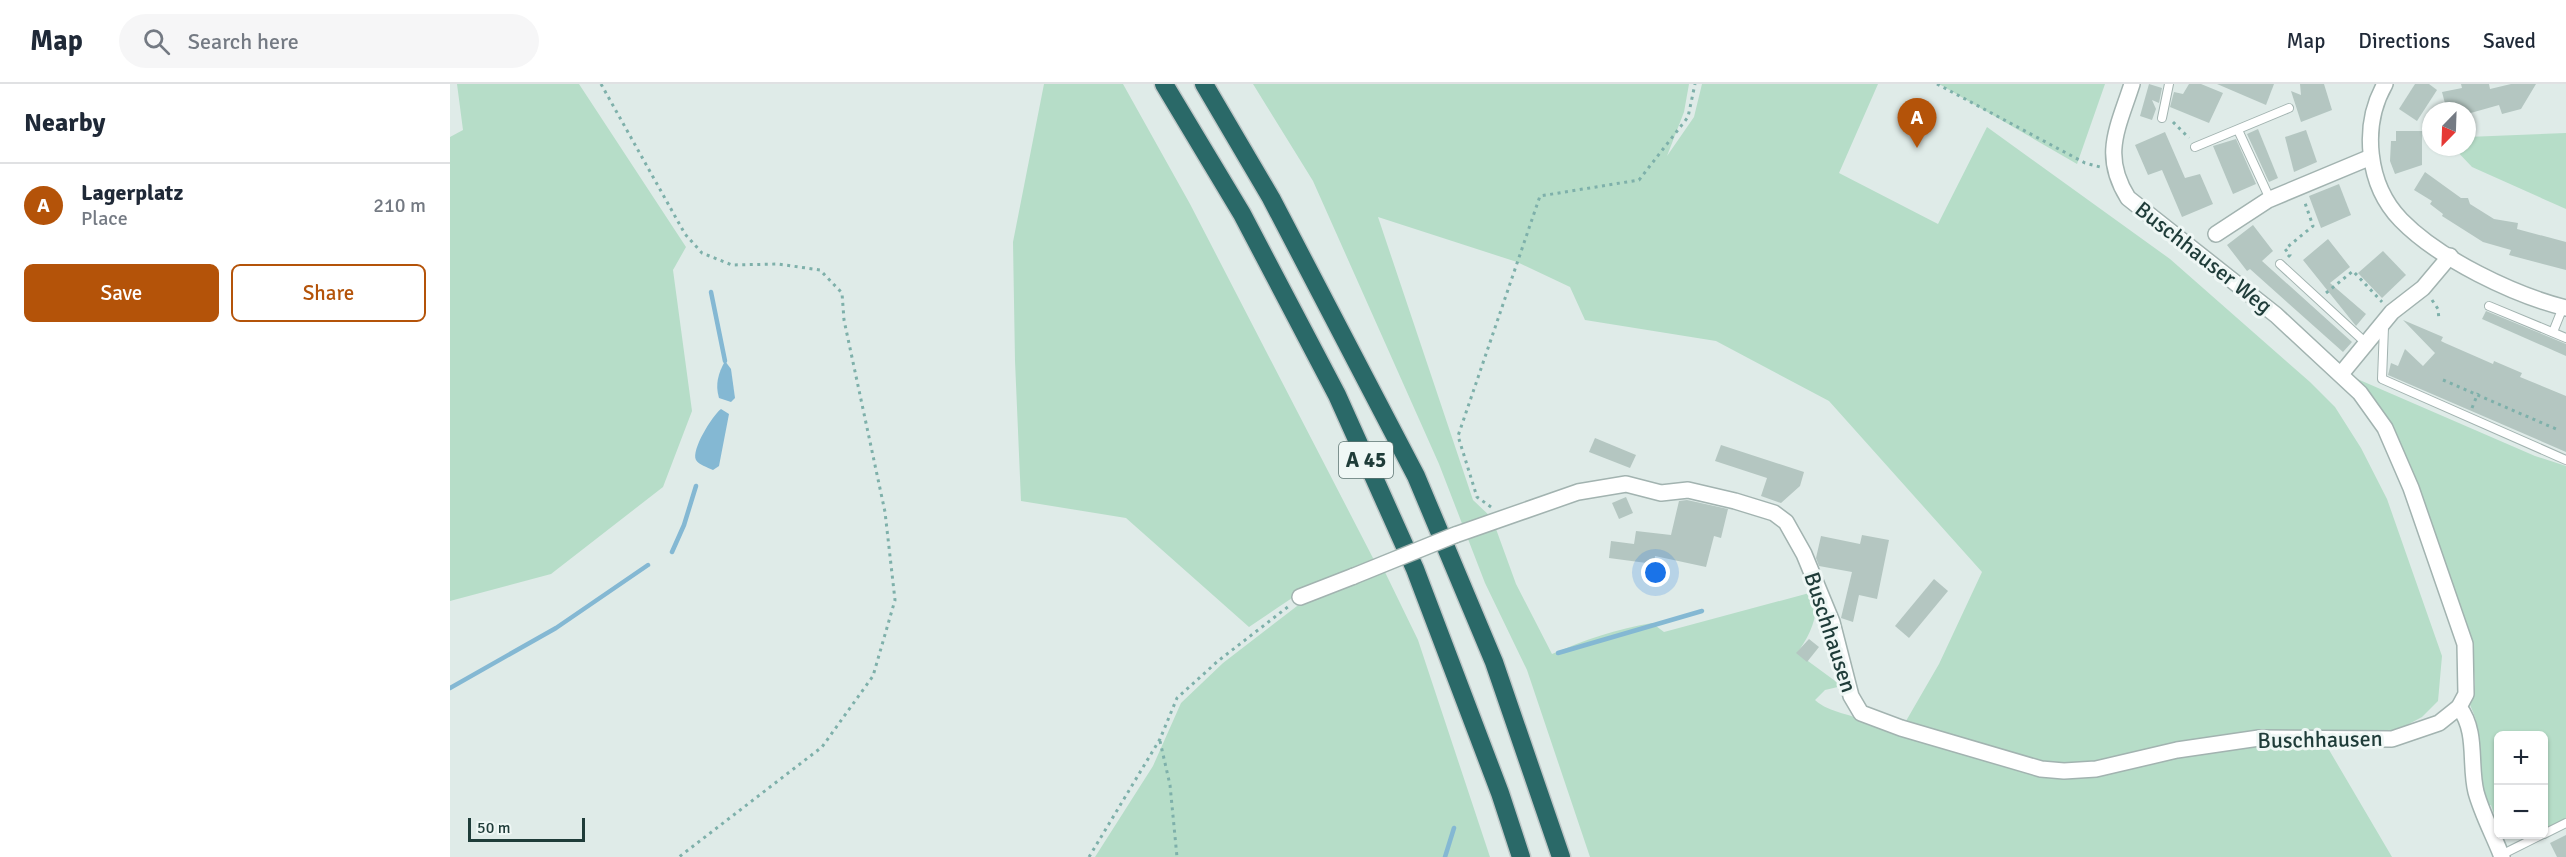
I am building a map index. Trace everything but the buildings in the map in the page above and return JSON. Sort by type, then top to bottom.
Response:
[{"type":"highway","name":"A 45","points":[[1164,84],[1242,214],[1337,394],[1415,569],[1500,793],[1521,857]]},
{"type":"highway","name":"A 45","points":[[1204,84],[1271,198],[1416,476],[1494,662],[1562,857]]},
{"type":"street","name":"Buschhauser Weg","points":[[2132,84],[2114,144],[2116,179],[2128,198],[2276,315],[2360,393],[2385,428],[2411,488],[2465,644],[2467,684],[2459,708]]},
{"type":"street","points":[[2385,84],[2370,125],[2371,157],[2386,199],[2400,218],[2417,235],[2482,275],[2565,308]]},
{"type":"street","name":"Buschhauser Weg","points":[[2216,234],[2271,199],[2299,185],[2371,157]]},
{"type":"street","points":[[2341,374],[2388,318],[2423,288],[2450,256]]},
{"type":"street","name":"Buschhausen","points":[[1300,597],[1505,516],[1578,492],[1626,484],[1661,493],[1688,490],[1774,513],[1786,522],[1804,554],[1832,622],[1851,696],[1861,713],[1901,728],[2041,769],[2064,771],[2096,769],[2177,750],[2259,738],[2392,739],[2439,723],[2459,708]]},
{"type":"street","points":[[2459,708],[2465,715],[2471,735],[2476,792],[2501,856]]},
{"type":"lane","points":[[2162,118],[2169,84]]},
{"type":"lane","points":[[2195,147],[2289,108]]},
{"type":"lane","points":[[2238,130],[2271,199]]},
{"type":"lane","name":"Buschhauser Weg","points":[[2280,264],[2366,343]]},
{"type":"lane","points":[[2489,306],[2566,338]]},
{"type":"lane","points":[[2553,332],[2565,308]]},
{"type":"lane","points":[[2388,318],[2382,379],[2566,460]]},
{"type":"lane","points":[[2548,832],[2566,824]]},
{"type":"lane","points":[[2501,856],[2533,839]]},
{"type":"path","points":[[601,84],[685,234],[702,253],[732,265],[778,264],[820,270],[842,293],[844,320],[885,512],[895,600],[873,676],[822,747],[679,857]]},
{"type":"path","points":[[1505,516],[1477,497],[1458,436],[1540,196],[1639,180],[1688,117],[1695,84]]},
{"type":"path","points":[[1937,84],[2085,163],[2114,168]]},
{"type":"path","points":[[2162,118],[2178,124],[2195,147]]},
{"type":"path","name":"Buschhauser Weg","points":[[2280,264],[2290,255],[2285,249],[2313,226],[2299,185]]},
{"type":"path","points":[[2318,301],[2353,271],[2388,318]]},
{"type":"path","points":[[2423,288],[2438,309],[2439,320]]},
{"type":"path","points":[[2443,380],[2556,429]]},
{"type":"path","points":[[1089,857],[1160,739],[1177,698],[1218,661],[1300,597]]},
{"type":"path","points":[[1160,739],[1170,784],[1176,857]]},
{"type":"green space","points":[[457,84],[579,84],[686,247],[673,270],[692,411],[663,487],[551,574],[450,601],[450,137],[463,130]]},
{"type":"green space","points":[[1044,84],[1123,84],[1190,204],[1374,560],[1298,594],[1249,627],[1126,518],[1021,501],[1013,242]]},
{"type":"green space","points":[[1253,84],[1689,84],[1684,112],[1667,156],[1694,117],[1702,84],[1878,84],[1839,173],[1938,224],[1987,127],[2170,259],[2310,382],[2335,407],[2361,448],[2387,499],[2442,656],[2438,701],[2422,717],[2390,734],[2320,732],[2065,766],[2040,762],[1906,721],[1939,664],[1982,572],[1829,401],[1716,341],[1585,320],[1570,287],[1517,262],[1378,217],[1473,500],[1492,518],[1516,584],[1552,654],[1626,628],[1652,623],[1664,632],[1813,592],[1816,607],[1813,624],[1797,653],[1842,686],[1825,690],[1815,700],[1821,705],[1870,724],[2038,774],[2260,744],[2325,743],[2392,857],[1590,857],[1527,670],[1485,583],[1439,464],[1313,181]]},
{"type":"green space","points":[[1939,84],[2105,84],[2077,164]]},
{"type":"green space","points":[[2566,133],[2566,209],[2472,167],[2462,156],[2476,156],[2476,137]]},
{"type":"green space","points":[[2355,378],[2535,456],[2566,466],[2566,820],[2548,829],[2548,731],[2494,731],[2494,814],[2491,805],[2488,806],[2482,780],[2475,716],[2470,705],[2475,685],[2473,653],[2463,612],[2406,457],[2386,417]]},
{"type":"green space","points":[[1383,568],[1418,640],[1490,857],[1095,857],[1153,766],[1181,703],[1223,663],[1301,603]]},
{"type":"water","points":[[725,361],[731,369],[735,398],[731,402],[719,398],[717,388]]},
{"type":"water","points":[[721,409],[729,414],[719,466],[713,470],[699,463],[695,455],[703,433]]},
{"type":"waterway","points":[[711,292],[725,361]]},
{"type":"waterway","points":[[672,552],[684,525],[696,486]]},
{"type":"waterway","points":[[450,688],[556,628],[648,565]]},
{"type":"waterway","points":[[1558,653],[1702,611]]},
{"type":"waterway","points":[[1445,857],[1454,828]]},
{"type":"place","name":"Lagerplatz","points":[[1917,148]]}]
